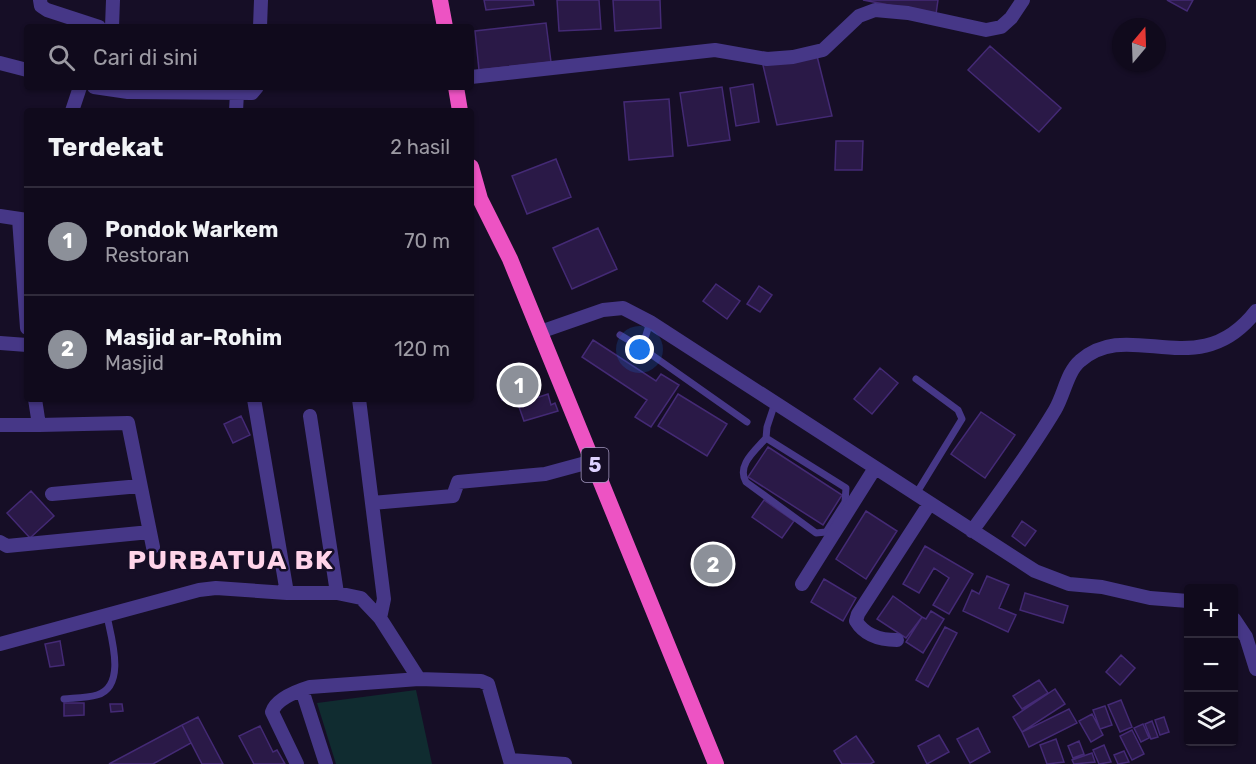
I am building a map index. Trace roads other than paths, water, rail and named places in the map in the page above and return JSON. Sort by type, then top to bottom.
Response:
[{"type":"highway","points":[[440,0],[444,24]]},
{"type":"highway","points":[[456,90],[460,108]]},
{"type":"highway","name":"5","points":[[474,178],[480,199],[510,258],[716,764]]},
{"type":"street","points":[[40,0],[41,6],[47,10],[90,24]]},
{"type":"street","points":[[112,24],[113,0]]},
{"type":"street","points":[[260,24],[261,0]]},
{"type":"street","points":[[474,77],[715,50],[766,59],[793,57],[823,50],[859,16],[875,10],[908,13],[986,30],[1001,27],[1011,18],[1023,0]]},
{"type":"street","points":[[0,63],[24,69]]},
{"type":"street","points":[[73,108],[79,90]]},
{"type":"street","points":[[142,90],[237,93],[253,93],[255,90]]},
{"type":"street","points":[[236,108],[237,93]]},
{"type":"street","points":[[0,216],[23,220],[24,247]]},
{"type":"street","points":[[540,332],[603,310],[623,308],[650,322],[1035,571],[1069,584],[1102,587],[1150,598],[1184,601]]},
{"type":"street","points":[[972,531],[1038,439],[1058,406],[1079,361],[1096,351],[1123,345],[1203,348],[1219,344],[1247,322],[1256,311]]},
{"type":"street","points":[[0,343],[24,345]]},
{"type":"street","points":[[35,402],[39,425]]},
{"type":"street","points":[[255,402],[287,593]]},
{"type":"street","points":[[358,402],[384,599],[380,618]]},
{"type":"street","points":[[310,416],[337,593]]},
{"type":"street","points":[[0,425],[127,423],[153,547]]},
{"type":"street","points":[[372,503],[453,496],[458,482],[545,474],[593,461]]},
{"type":"street","points":[[802,584],[875,468]]},
{"type":"street","points":[[52,494],[140,486]]},
{"type":"street","points":[[897,640],[885,640],[872,636],[861,629],[856,621],[858,614],[930,503]]},
{"type":"street","points":[[0,542],[7,546],[150,532]]},
{"type":"street","points":[[0,644],[199,590],[216,588],[287,593],[337,593],[361,598],[380,618],[419,679]]},
{"type":"street","points":[[1238,626],[1246,638],[1256,669]]},
{"type":"street","points":[[297,764],[272,711],[276,705],[302,690],[330,684],[419,679],[481,681],[488,684],[510,762],[565,764]]},
{"type":"street","points":[[302,690],[326,764]]},
{"type":"lane","points":[[642,348],[650,322]]},
{"type":"lane","points":[[620,335],[747,422]]},
{"type":"lane","points":[[916,379],[958,410],[962,419],[916,494]]},
{"type":"lane","points":[[766,438],[846,488],[845,502],[826,532],[816,533],[746,482],[742,471],[745,463],[766,438],[766,427],[775,403]]},
{"type":"lane","points":[[64,699],[99,695],[107,688],[114,675],[107,616]]},
{"type":"place","name":"Pondok Warkem","points":[[519,385]]},
{"type":"place","name":"Masjid ar-Rohim","points":[[713,564]]},
{"type":"district","name":"PURBATUA BK","points":[[231,560]]}]
